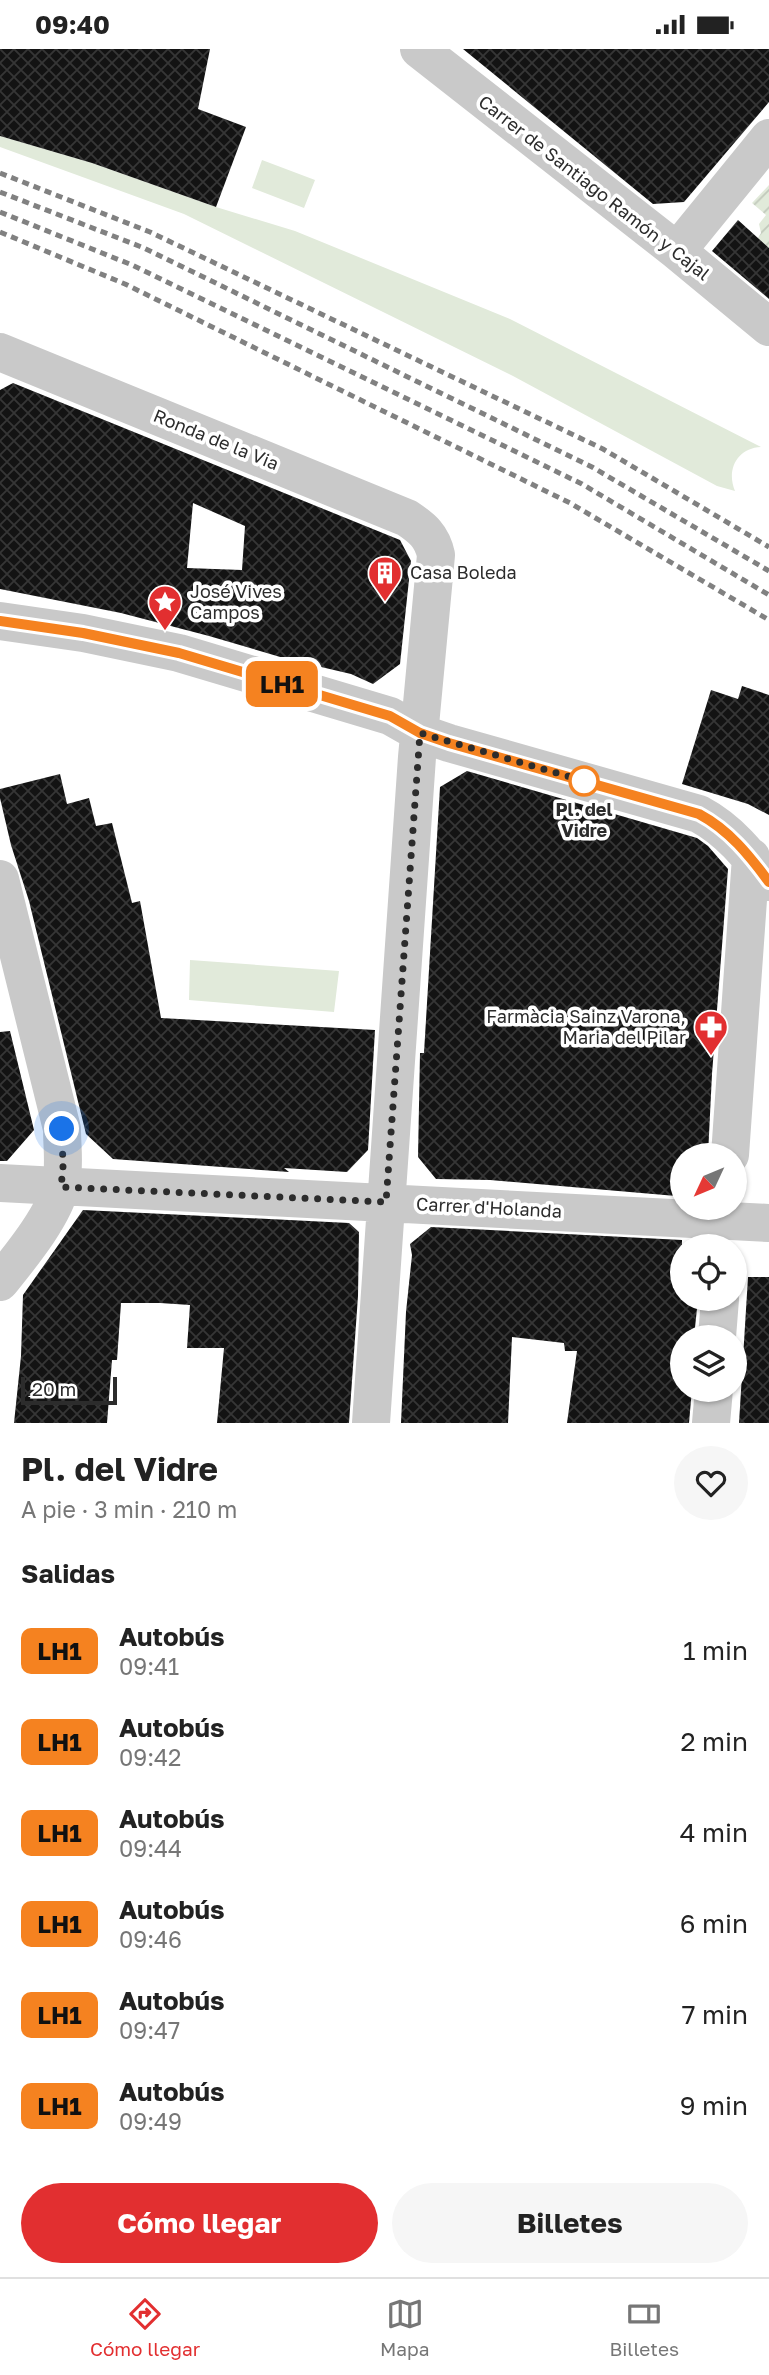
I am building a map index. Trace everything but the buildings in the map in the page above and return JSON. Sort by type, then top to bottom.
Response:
[{"type":"street","name":"Carrer de Santiago Ramón y Cajal","points":[[419,49],[677,251],[769,327]]},
{"type":"street","points":[[677,251],[769,138]]},
{"type":"street","name":"Ronda de la Via","points":[[0,352],[407,517],[428,534],[436,555],[420,733]]},
{"type":"street","points":[[0,621],[83,633],[179,653],[390,716],[420,733],[449,743],[699,814],[713,821],[760,869],[731,1143]]},
{"type":"street","points":[[371,1423],[420,733]]},
{"type":"street","points":[[0,879],[62,1129],[63,1168],[61,1187],[33,1239],[0,1282]]},
{"type":"street","name":"Carrer d'Holanda","points":[[0,1183],[386,1202],[725,1225],[769,1223]]},
{"type":"street","points":[[711,1423],[713,1402]]},
{"type":"green space","points":[[0,136],[92,163],[216,207],[295,231],[510,319],[761,447],[746,451],[736,462],[732,475],[735,491],[717,486],[513,376],[184,214],[0,147]]},
{"type":"green space","points":[[262,160],[315,180],[304,208],[252,188]]},
{"type":"green space","points":[[769,185],[769,248],[758,238],[761,233],[759,224],[766,215],[752,203]]},
{"type":"green space","points":[[190,960],[339,971],[334,1012],[189,1000]]},
{"type":"railway","points":[[0,173],[150,232],[603,449],[769,547]]},
{"type":"railway","points":[[0,192],[144,248],[592,467],[769,571]]},
{"type":"railway","points":[[0,212],[132,265],[582,484],[769,595]]},
{"type":"railway","points":[[0,232],[125,284],[570,503],[769,620]]},
{"type":"bus line","name":"LH1","points":[[0,621],[83,633],[179,653],[390,716],[420,733],[449,743],[699,814],[713,821],[730,836],[751,857],[769,882]]},
{"type":"place","name":"Casa Boleda","points":[[385,603]]},
{"type":"place","name":"José Vives Campos","points":[[165,632]]},
{"type":"place","name":"Pl. del Vidre","points":[[584,781]]},
{"type":"place","name":"Farmàcia Sainz Varona, Maria del Pilar","points":[[711,1057]]},
{"type":"route","points":[[62,1129],[61,1187],[386,1202],[420,733],[584,781]]}]
